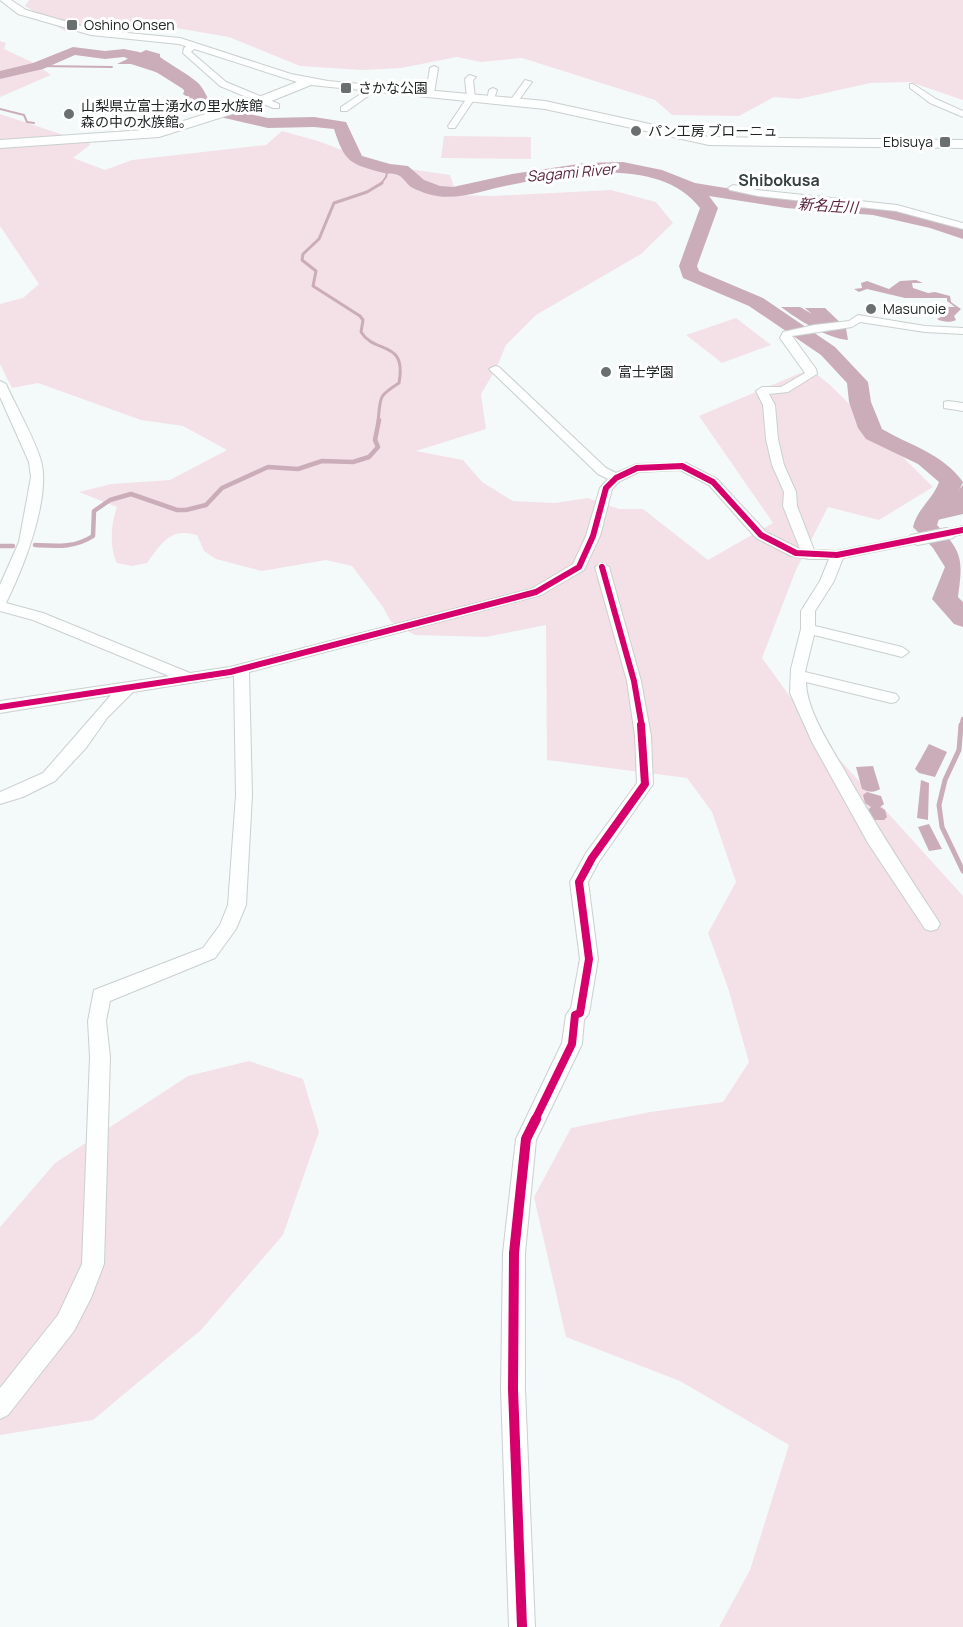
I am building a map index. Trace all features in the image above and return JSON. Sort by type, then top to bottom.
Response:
[{"type":"street","points":[[10,2],[95,33],[172,40],[194,45],[309,82],[471,98],[491,94],[513,102],[603,116],[709,141],[963,144]]},
{"type":"street","points":[[194,45],[187,50],[187,53],[223,84],[276,106]]},
{"type":"street","points":[[430,94],[434,69]]},
{"type":"street","points":[[452,126],[471,98],[470,79],[472,77]]},
{"type":"street","points":[[0,144],[147,135],[175,129],[262,101],[309,82]]},
{"type":"street","points":[[513,102],[528,82]]},
{"type":"street","points":[[913,86],[933,101],[963,114]]},
{"type":"street","points":[[344,109],[374,89]]},
{"type":"street","points":[[733,188],[758,193],[887,207],[922,213],[963,226]]},
{"type":"street","points":[[809,555],[790,506],[790,492],[778,465],[768,405],[762,391],[784,390],[811,374],[810,369],[786,338],[788,334],[852,324],[858,318],[926,329],[963,331]]},
{"type":"street","points":[[495,369],[603,471],[616,478]]},
{"type":"street","points":[[0,384],[35,462],[37,477],[26,542],[0,603],[38,616],[189,678]]},
{"type":"street","points":[[948,405],[963,407]]},
{"type":"street","points":[[0,707],[241,669],[536,592],[579,567],[593,536],[606,488],[616,478],[637,468],[682,466],[713,482],[761,535],[780,546],[809,555],[837,555],[955,532]]},
{"type":"street","points":[[837,555],[827,581],[808,611],[808,629],[798,675],[798,693],[820,742],[874,838],[931,924]]},
{"type":"street","points":[[522,1627],[513,1389],[514,1253],[526,1139],[572,1044],[575,1015],[580,1013],[589,959],[579,882],[592,858],[645,784],[643,736],[634,681],[616,627],[610,592],[602,567]]},
{"type":"street","points":[[808,629],[902,652]]},
{"type":"street","points":[[0,1407],[66,1323],[93,1264],[100,1057],[98,1021],[101,996],[209,953],[227,929],[237,905],[244,795],[241,669]]},
{"type":"street","points":[[798,675],[891,698]]},
{"type":"street","points":[[0,798],[17,793],[49,777],[80,744],[102,714],[128,688]]},
{"type":"shaded area","points":[[29,0],[963,0],[963,100],[910,82],[870,83],[799,99],[774,97],[739,116],[672,115],[655,100],[522,58],[481,62],[457,57],[401,68],[362,70],[300,66],[229,37],[176,28],[65,31],[25,6]]},
{"type":"shaded area","points":[[0,41],[6,43],[4,49],[34,63],[51,75],[0,97]]},
{"type":"shaded area","points":[[146,50],[160,54],[160,57],[188,75],[200,85],[212,103],[226,110],[213,114],[183,94],[185,89],[162,74],[131,64],[117,64]]},
{"type":"shaded area","points":[[0,114],[91,144],[73,158],[105,170],[132,160],[266,145],[282,131],[318,141],[382,165],[450,175],[457,195],[492,196],[611,190],[656,202],[673,223],[641,254],[536,315],[506,345],[496,369],[481,394],[486,429],[416,451],[463,460],[482,482],[513,501],[555,503],[588,498],[619,509],[643,509],[708,560],[773,523],[699,416],[810,369],[829,384],[933,487],[879,520],[828,507],[796,570],[762,658],[820,738],[963,896],[963,1627],[719,1627],[750,1570],[789,1445],[680,1381],[566,1337],[534,1197],[571,1128],[650,1112],[723,1102],[749,1062],[728,988],[708,933],[736,882],[712,812],[687,778],[547,760],[546,625],[486,637],[415,635],[391,622],[383,607],[352,566],[326,560],[262,571],[216,559],[204,551],[197,535],[188,533],[173,535],[162,543],[147,563],[132,566],[117,563],[114,557],[112,535],[117,507],[79,492],[111,484],[170,480],[227,450],[183,426],[141,420],[38,383],[12,388],[0,364],[0,304],[23,298],[39,284],[0,226]]},
{"type":"shaded area","points":[[444,136],[531,137],[531,159],[441,158]]},
{"type":"shaded area","points":[[916,280],[923,283],[912,283],[913,288],[950,296],[951,302],[961,309],[954,316],[956,320],[941,321],[937,319],[945,315],[945,307],[955,307],[947,301],[947,298],[905,298],[867,289],[859,292],[854,289],[862,288],[861,283],[867,281],[889,289],[900,281]]},
{"type":"shaded area","points":[[781,307],[800,307],[812,314],[805,308],[825,308],[846,328],[848,340],[822,332]]},
{"type":"shaded area","points":[[736,318],[771,345],[722,363],[686,335]]},
{"type":"shaded area","points":[[963,485],[963,514],[933,521],[929,513],[934,506],[957,492]]},
{"type":"shaded area","points":[[929,744],[947,752],[935,777],[919,773],[915,769]]},
{"type":"shaded area","points":[[873,766],[880,789],[869,791],[862,789],[856,767]]},
{"type":"shaded area","points":[[921,780],[929,783],[928,820],[917,818]]},
{"type":"shaded area","points":[[867,792],[881,796],[884,804],[880,807],[885,810],[887,817],[884,820],[875,820],[870,817],[868,810],[871,807],[865,803],[863,795]]},
{"type":"shaded area","points":[[929,824],[942,849],[929,851],[918,827]]},
{"type":"shaded area","points":[[249,1061],[303,1079],[319,1132],[283,1235],[201,1330],[93,1420],[0,1435],[0,1227],[55,1163],[188,1076]]},
{"type":"waterway","name":"Sagami River","points":[[0,75],[38,66],[73,51],[105,55],[124,53],[134,55],[189,86],[197,100],[225,114],[268,123],[314,122],[340,125],[349,150],[356,159],[388,169],[402,170],[418,184],[438,191],[453,192],[512,179],[585,168],[623,167],[656,174],[691,188]]},
{"type":"waterway","points":[[38,66],[112,67]]},
{"type":"waterway","points":[[0,109],[24,115],[27,122],[34,123]]},
{"type":"waterway","points":[[381,184],[388,169]]},
{"type":"waterway","points":[[378,421],[381,398],[399,383],[398,360],[394,354],[367,339],[361,332],[363,320],[360,316],[313,286],[316,271],[302,260],[303,254],[319,239],[334,203],[367,192],[381,184]]},
{"type":"waterway","name":"新名庄川","points":[[691,188],[786,203],[873,210],[935,224],[963,234]]},
{"type":"waterway","name":"Sagami River","points":[[691,188],[709,208],[688,266],[690,274],[756,302],[828,351],[857,382],[860,402],[869,428],[874,434],[926,459],[944,473],[951,482],[949,489],[933,508],[925,527],[942,543],[957,567],[945,599],[963,618]]},
{"type":"waterway","points":[[35,545],[65,545],[86,540],[93,536],[94,511],[110,500],[131,494],[177,510],[186,510],[206,505],[222,488],[268,467],[298,469],[322,461],[353,462],[369,457],[378,447],[375,440],[379,420]]},
{"type":"waterway","points":[[0,546],[13,546]]},
{"type":"waterway","name":"Sagami River","points":[[960,616],[963,622]]},
{"type":"waterway","points":[[961,727],[963,719]]},
{"type":"waterway","points":[[961,725],[959,750],[945,780],[939,805],[942,827],[963,871]]},
{"type":"cycle path","points":[[0,707],[230,672],[536,592],[579,567],[593,536],[606,488],[616,478],[637,468],[682,466],[713,482],[761,535],[796,553],[837,555],[963,530]]},
{"type":"cycle path","points":[[522,1627],[513,1389],[514,1253],[526,1139],[572,1044],[575,1015],[580,1013],[589,959],[579,882],[592,858],[645,784],[643,736],[634,681],[602,567]]},
{"type":"place","name":"Oshino Onsen","points":[[72,25]]},
{"type":"place","name":"さかな公園","points":[[346,88]]},
{"type":"place","name":"山梨県立富士湧水の里水族館 森の中の水族館。","points":[[69,114]]},
{"type":"place","name":"パン工房 ブローニュ","points":[[636,131]]},
{"type":"place","name":"Ebisuya","points":[[945,142]]},
{"type":"place","name":"Masunoie","points":[[871,309]]},
{"type":"place","name":"富士学園","points":[[606,372]]},
{"type":"district","name":"Shibokusa","points":[[779,180]]}]
